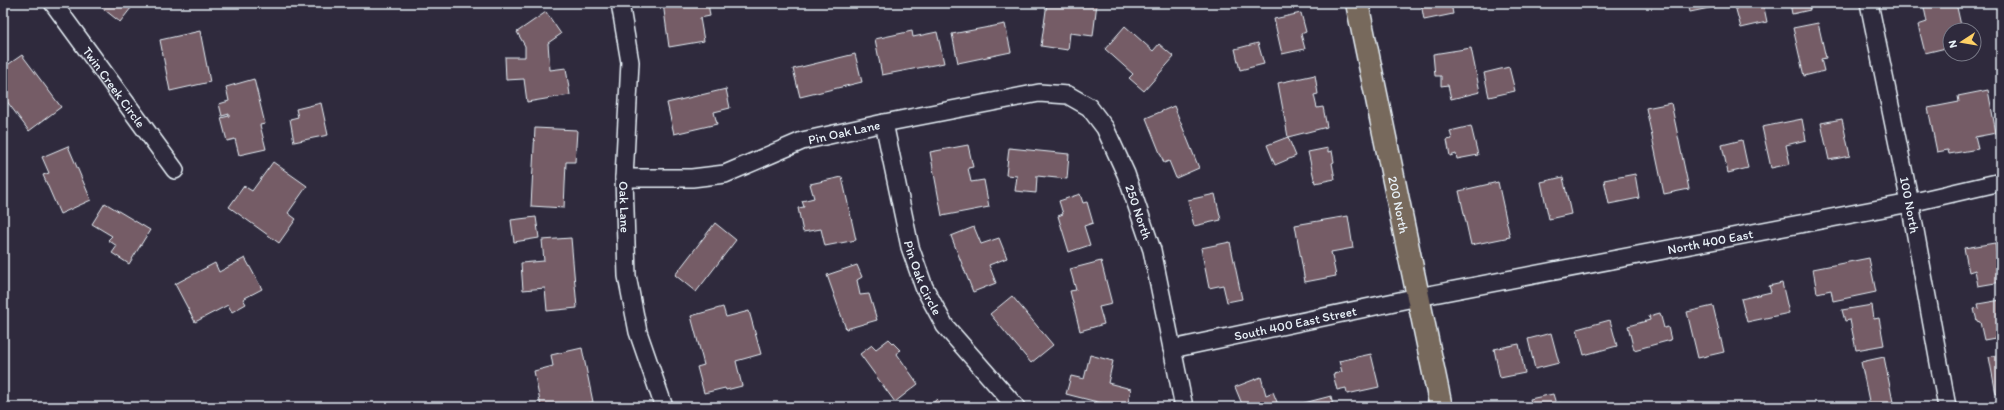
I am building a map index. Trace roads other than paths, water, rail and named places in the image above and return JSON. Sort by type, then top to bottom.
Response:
[{"type":"main road","name":"200 North","points":[[1357,3],[1441,407]]},
{"type":"street","name":"Twin Creek Circle","points":[[53,3],[175,170]]},
{"type":"street","name":"Oak Lane","points":[[620,3],[630,62],[624,178],[627,276],[638,332],[664,407]]},
{"type":"street","name":"100 North","points":[[1869,3],[1910,203],[1947,407]]},
{"type":"street","name":"Pin Oak Lane","points":[[624,178],[692,178],[725,174],[802,141],[884,123],[1039,93],[1068,95]]},
{"type":"street","name":"250 North","points":[[1068,95],[1089,107],[1105,128],[1126,174],[1152,250],[1172,349]]},
{"type":"street","name":"Pin Oak Circle","points":[[884,123],[910,247],[924,288],[945,326],[1016,407]]},
{"type":"street","name":"North 400 East","points":[[1418,297],[1910,203],[2001,182]]},
{"type":"street","name":"South 400 East Street","points":[[1172,349],[1418,297]]},
{"type":"street","points":[[1172,349],[1184,407]]}]
